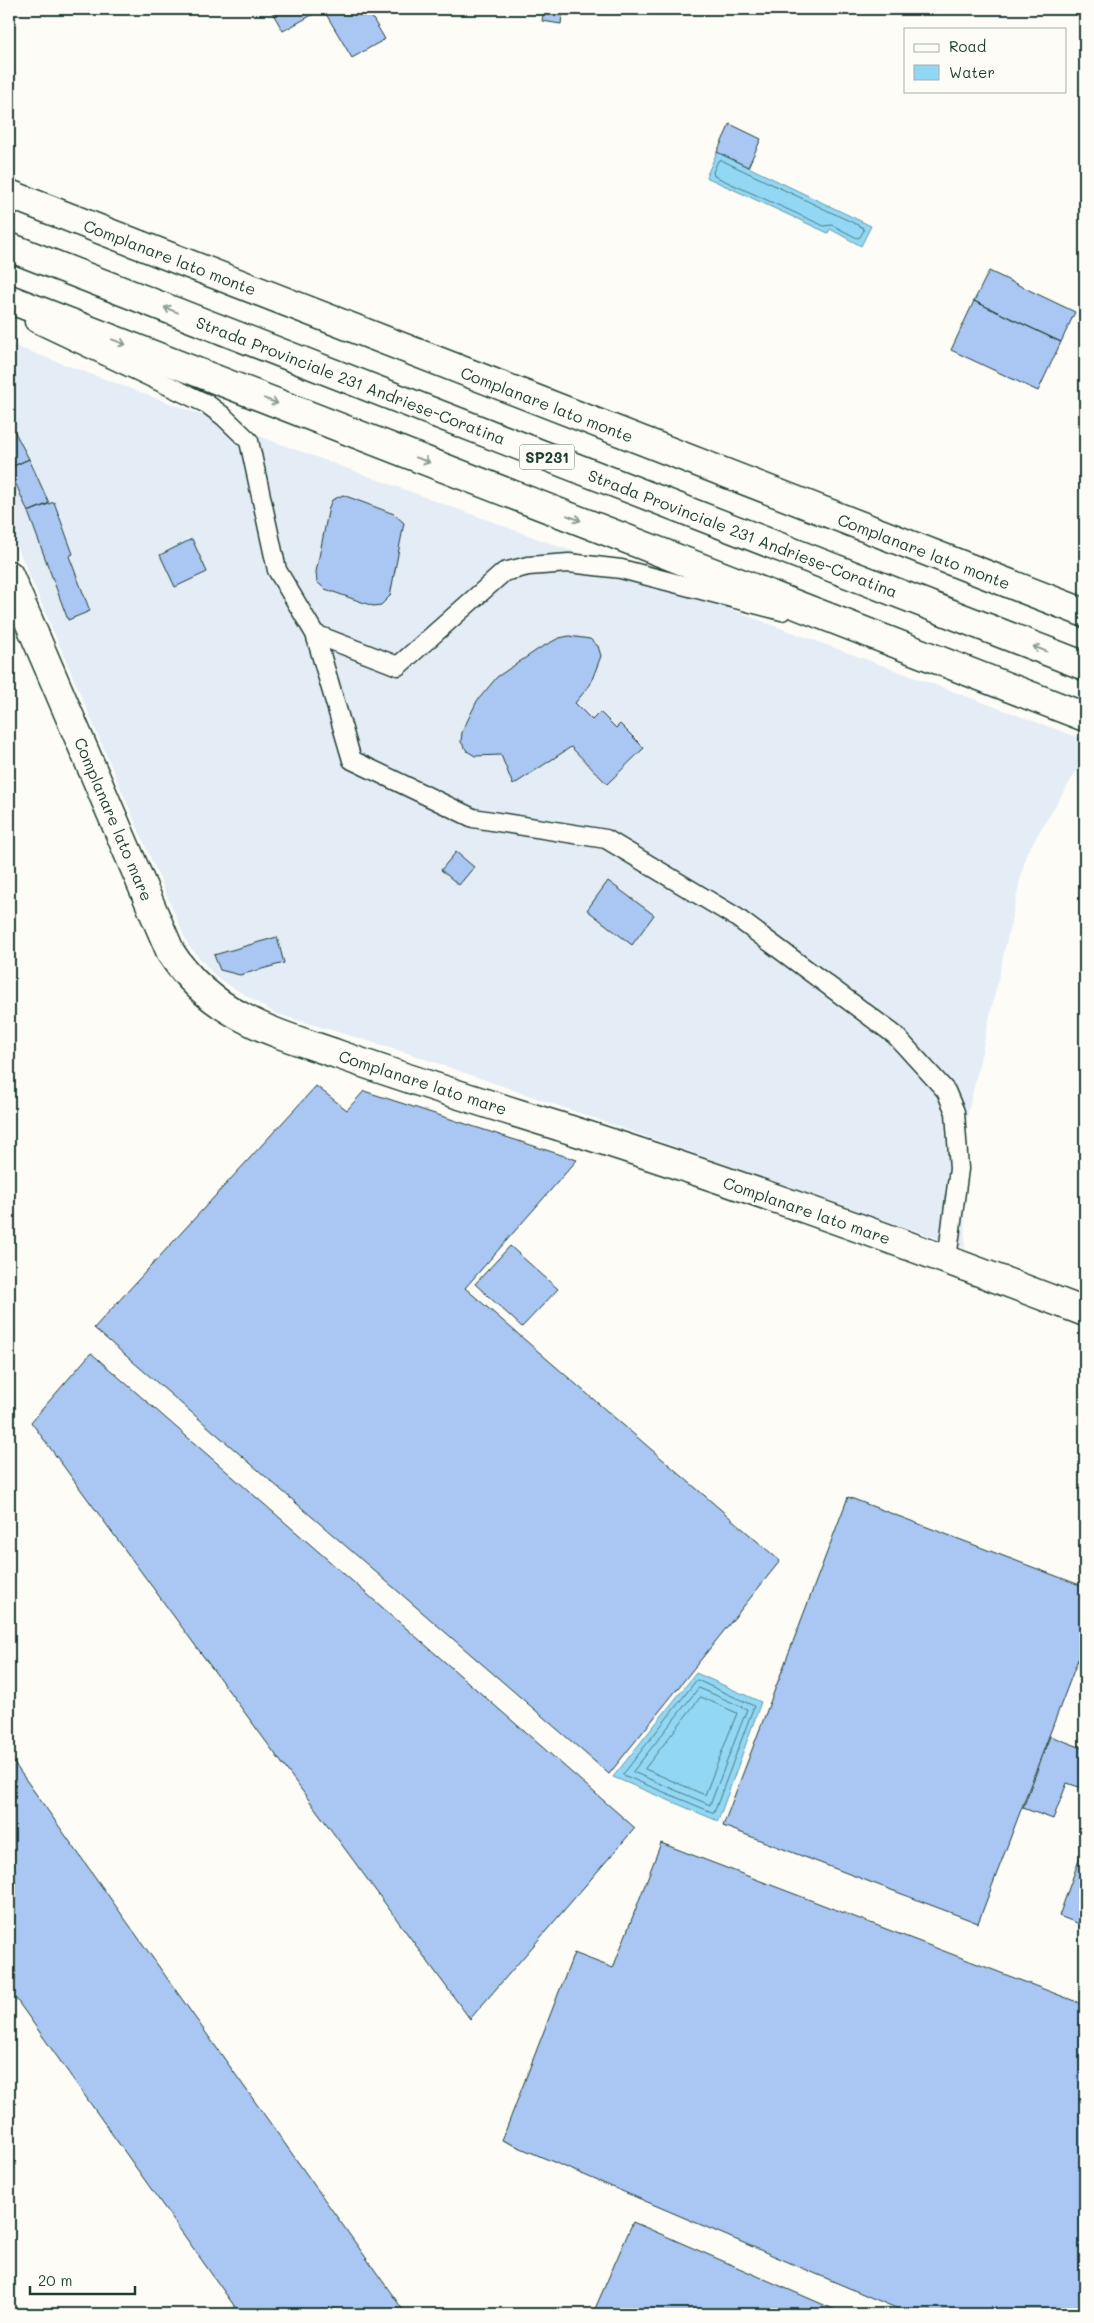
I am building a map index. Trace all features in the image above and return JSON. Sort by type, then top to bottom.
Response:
[{"type":"main road","name":"Complanare lato monte","points":[[9,194],[1085,613]]},
{"type":"main road","name":"Strada Provinciale 231 Andriese-Coratina","points":[[9,246],[1085,666]]},
{"type":"main road","points":[[9,299],[1085,717]]},
{"type":"main road","name":"Complanare lato mare","points":[[9,575],[171,953],[180,968],[210,996],[246,1019],[376,1068],[652,1156],[947,1259],[1085,1312]]},
{"type":"lane","points":[[9,310],[206,404],[237,428],[249,441],[277,570],[315,634],[352,760],[473,818],[606,839],[736,917],[895,1035],[946,1091],[955,1112],[958,1169],[947,1259]]},
{"type":"lane","points":[[315,634],[398,666],[504,572],[528,566],[569,563],[603,566],[640,574],[884,638]]},
{"type":"shaded area","points":[[9,344],[1085,740],[1085,757],[1026,854],[963,1136],[965,1248],[408,1053],[274,1013],[216,977],[188,945],[9,528]]},
{"type":"water","points":[[717,152],[871,226],[861,246],[830,229],[828,233],[706,177]]},
{"type":"water","points":[[696,1673],[761,1702],[718,1821],[613,1777]]},
{"type":"building","points":[[270,9],[323,9],[283,31]]},
{"type":"building","points":[[323,9],[367,9],[385,39],[352,58]]},
{"type":"building","points":[[544,9],[563,9],[561,24],[542,21]]},
{"type":"building","points":[[730,124],[761,139],[748,167],[717,152]]},
{"type":"building","points":[[989,271],[1075,312],[1061,342],[974,301]]},
{"type":"building","points":[[974,301],[1061,342],[1038,391],[951,350]]},
{"type":"building","points":[[9,421],[29,459],[9,468]]},
{"type":"building","points":[[29,459],[49,503],[28,512],[9,468]]},
{"type":"building","points":[[343,495],[394,514],[404,523],[390,596],[381,605],[373,606],[325,589],[317,582],[316,572],[329,507],[332,500]]},
{"type":"building","points":[[54,502],[73,554],[69,556],[90,611],[68,620],[28,512]]},
{"type":"building","points":[[192,539],[207,572],[175,587],[160,555]]},
{"type":"building","points":[[569,636],[590,639],[598,646],[601,656],[590,685],[575,703],[592,720],[600,712],[616,728],[620,724],[644,748],[607,784],[571,747],[513,785],[501,755],[475,756],[467,751],[461,742],[462,732],[477,701],[497,677],[540,648],[559,638]]},
{"type":"building","points":[[456,852],[474,867],[459,885],[441,870]]},
{"type":"building","points":[[608,881],[654,915],[632,945],[587,910]]},
{"type":"building","points":[[277,937],[284,963],[240,975],[220,970],[214,955]]},
{"type":"building","points":[[316,1086],[347,1110],[364,1091],[577,1160],[465,1288],[780,1561],[609,1774],[94,1328]]},
{"type":"building","points":[[510,1246],[558,1289],[522,1327],[475,1284]]},
{"type":"building","points":[[91,1353],[635,1828],[470,2019],[31,1422]]},
{"type":"building","points":[[848,1497],[1085,1587],[1085,1641],[978,1923],[723,1826]]},
{"type":"building","points":[[1050,1736],[1085,1749],[1085,1789],[1067,1783],[1053,1819],[1023,1808]]},
{"type":"building","points":[[9,1756],[406,2314],[240,2314],[9,1989]]},
{"type":"building","points":[[661,1843],[1085,2005],[1085,2314],[910,2314],[502,2140],[574,1953],[613,1968]]},
{"type":"building","points":[[1085,1843],[1085,1926],[1059,1916]]},
{"type":"building","points":[[633,2222],[845,2314],[597,2314],[594,2311]]}]
